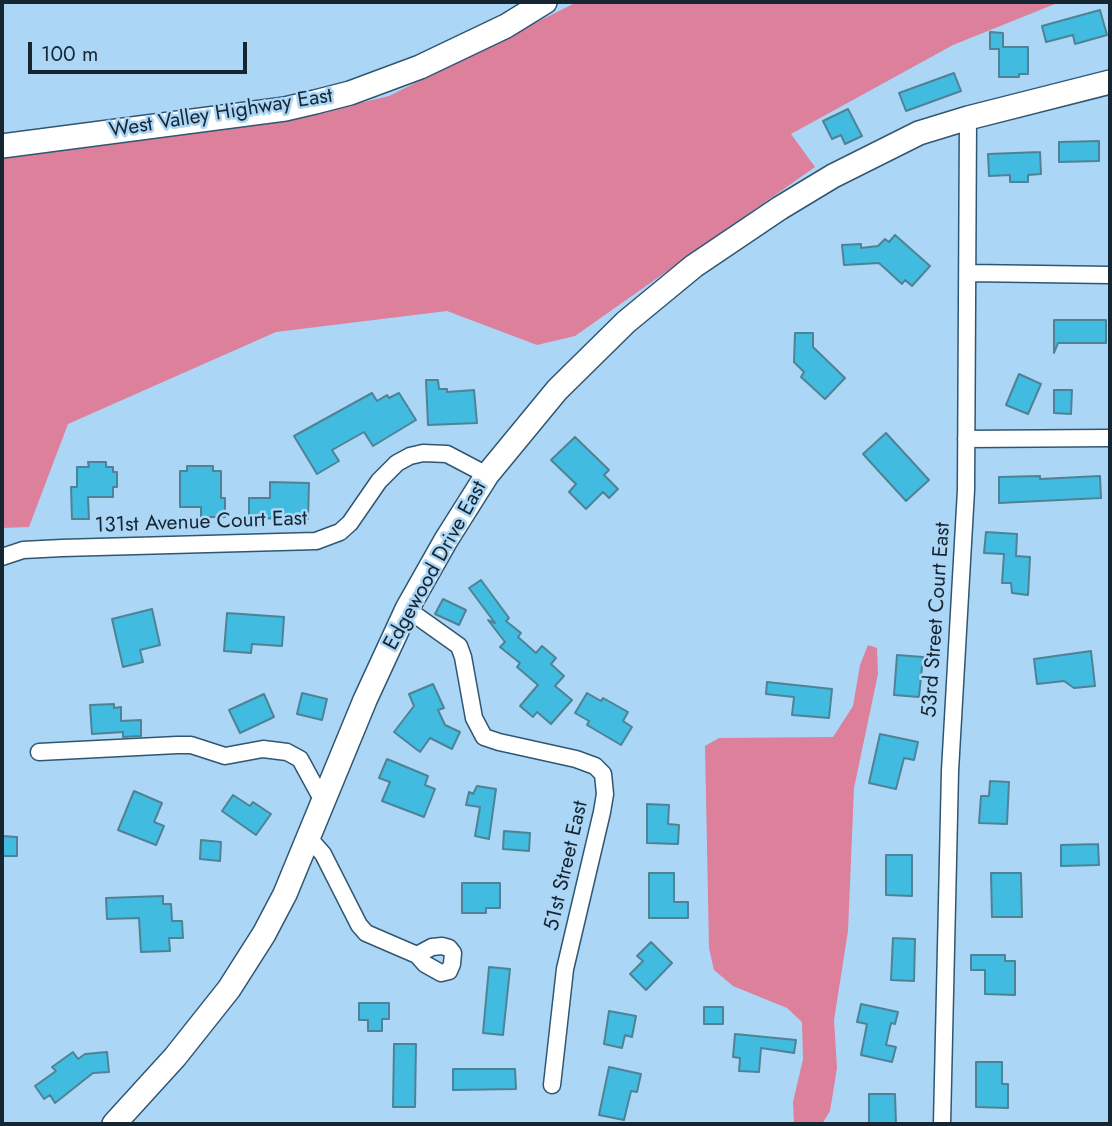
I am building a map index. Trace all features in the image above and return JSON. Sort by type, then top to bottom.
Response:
[{"type":"street","name":"West Valley Highway East","points":[[2,146],[285,108],[350,93],[420,67],[506,26],[545,2]]},
{"type":"street","name":"Edgewood Drive East","points":[[114,1124],[175,1056],[229,989],[264,934],[285,894],[365,700],[407,609],[487,475],[557,390],[626,322],[694,266],[832,176],[919,133],[1110,82]]},
{"type":"street","name":"53rd Street Court East","points":[[942,1124],[954,665],[964,545],[969,272],[968,118]]},
{"type":"street","points":[[969,272],[1110,275]]},
{"type":"street","points":[[966,439],[1110,438]]},
{"type":"street","name":"131st Avenue Court East","points":[[2,557],[23,550],[62,548],[316,541],[340,532],[379,481],[397,463],[410,456],[423,453],[447,454],[487,475]]},
{"type":"street","name":"51st Street East","points":[[407,609],[459,646],[474,715],[484,737],[576,759],[595,766],[603,774],[606,794],[565,969],[552,1084]]},
{"type":"street","points":[[39,752],[191,745],[225,756],[263,749],[287,752],[299,759],[324,803]]},
{"type":"street","points":[[308,837],[323,853],[359,925],[375,938],[417,955]]},
{"type":"shaded area","points":[[577,2],[1060,2],[953,45],[791,134],[815,167],[575,336],[537,345],[447,311],[276,332],[68,424],[29,527],[2,528],[2,155],[310,115],[389,96]]},
{"type":"shaded area","points":[[868,645],[877,648],[878,674],[854,788],[848,931],[834,1020],[837,1068],[830,1111],[822,1124],[794,1124],[793,1102],[803,1059],[802,1022],[787,1008],[733,986],[714,970],[709,948],[705,746],[719,738],[833,737],[853,706],[860,665]]},
{"type":"building","points":[[1100,10],[1107,35],[1075,44],[1073,35],[1046,42],[1042,26]]},
{"type":"building","points":[[990,32],[1003,33],[1003,47],[1028,47],[1028,74],[999,77],[999,49],[990,49]]},
{"type":"building","points":[[954,73],[961,91],[906,111],[899,93]]},
{"type":"building","points":[[848,109],[862,136],[845,144],[841,135],[832,139],[823,121]]},
{"type":"building","points":[[1099,141],[1099,161],[1059,162],[1059,142]]},
{"type":"building","points":[[1040,152],[1041,174],[1028,175],[1028,182],[1010,182],[1010,175],[989,176],[988,154]]},
{"type":"building","points":[[895,235],[930,266],[912,286],[905,280],[902,284],[879,263],[844,265],[842,245],[861,244],[861,248],[878,246],[885,239],[889,242]]},
{"type":"building","points":[[1054,320],[1106,320],[1106,343],[1058,343],[1054,353]]},
{"type":"building","points":[[795,333],[813,333],[813,347],[845,378],[825,399],[801,377],[804,372],[794,362]]},
{"type":"building","points":[[1019,374],[1041,384],[1028,414],[1006,405]]},
{"type":"building","points":[[426,380],[438,380],[439,389],[447,389],[447,392],[474,390],[477,423],[428,425]]},
{"type":"building","points":[[1054,390],[1072,390],[1071,414],[1054,413]]},
{"type":"building","points":[[372,393],[377,401],[387,395],[389,398],[399,393],[416,420],[373,446],[364,432],[332,450],[339,461],[317,474],[294,436]]},
{"type":"building","points":[[886,433],[929,480],[906,501],[863,454]]},
{"type":"building","points":[[575,437],[609,470],[604,475],[618,489],[609,498],[603,492],[586,509],[569,492],[576,484],[551,460]]},
{"type":"building","points":[[88,462],[106,462],[106,467],[113,467],[113,472],[117,472],[117,487],[113,487],[113,497],[88,497],[89,519],[72,519],[71,487],[77,487],[77,467],[89,467]]},
{"type":"building","points":[[187,466],[213,466],[213,471],[221,471],[221,498],[225,498],[225,517],[201,517],[201,507],[180,507],[180,471],[187,471]]},
{"type":"building","points":[[1040,476],[1040,479],[1100,476],[1101,498],[999,503],[999,477]]},
{"type":"building","points":[[270,482],[309,483],[308,519],[249,518],[249,498],[270,498]]},
{"type":"building","points":[[986,532],[1017,534],[1016,556],[1030,557],[1028,595],[1012,593],[1011,583],[1002,583],[1004,554],[984,553]]},
{"type":"building","points":[[481,580],[509,618],[506,621],[521,633],[518,637],[536,653],[542,646],[556,658],[551,664],[564,676],[555,686],[572,700],[551,724],[537,712],[533,717],[520,706],[538,685],[517,667],[520,663],[500,647],[505,642],[488,620],[495,623],[469,588]]},
{"type":"building","points":[[443,599],[466,610],[459,625],[435,614]]},
{"type":"building","points":[[152,609],[160,645],[140,650],[143,662],[123,667],[112,619]]},
{"type":"building","points":[[227,613],[284,617],[282,646],[252,644],[251,653],[224,651]]},
{"type":"building","points":[[1091,651],[1095,686],[1074,688],[1064,681],[1037,684],[1034,659]]},
{"type":"building","points":[[897,655],[923,657],[919,697],[894,695]]},
{"type":"building","points":[[767,682],[832,689],[829,718],[792,715],[794,697],[766,694]]},
{"type":"building","points":[[433,684],[444,708],[438,710],[445,725],[460,732],[452,749],[430,738],[420,752],[394,732],[414,706],[409,694]]},
{"type":"building","points":[[302,693],[327,699],[322,720],[297,714]]},
{"type":"building","points":[[587,693],[601,701],[603,698],[628,712],[623,721],[632,727],[621,745],[587,725],[589,721],[575,713]]},
{"type":"building","points":[[264,694],[274,717],[240,733],[229,710]]},
{"type":"building","points":[[114,704],[114,708],[121,707],[121,721],[141,720],[141,736],[123,737],[123,732],[92,734],[90,705]]},
{"type":"building","points":[[880,734],[918,742],[914,760],[904,758],[896,789],[869,783]]},
{"type":"building","points":[[387,759],[428,776],[425,785],[435,789],[424,817],[382,801],[390,782],[379,778]]},
{"type":"building","points":[[990,781],[1009,782],[1007,824],[979,823],[981,796],[989,796]]},
{"type":"building","points":[[477,786],[496,789],[489,839],[475,836],[480,807],[466,805],[469,792],[473,794]]},
{"type":"building","points":[[134,791],[162,803],[154,822],[164,826],[156,845],[118,830]]},
{"type":"building","points":[[233,795],[250,806],[253,802],[271,814],[256,835],[222,811]]},
{"type":"building","points":[[647,804],[669,805],[668,824],[679,825],[678,844],[647,843]]},
{"type":"building","points":[[504,831],[530,833],[529,851],[503,849]]},
{"type":"building","points":[[2,836],[17,837],[17,856],[2,856]]},
{"type":"building","points":[[201,840],[221,842],[220,861],[200,859]]},
{"type":"building","points":[[1098,844],[1099,865],[1061,866],[1061,845]]},
{"type":"building","points":[[886,855],[912,855],[912,896],[886,895]]},
{"type":"building","points":[[649,873],[674,873],[674,902],[688,902],[688,918],[649,918]]},
{"type":"building","points":[[991,873],[1021,873],[1022,917],[992,917]]},
{"type":"building","points":[[462,883],[500,883],[500,908],[486,908],[486,913],[462,913]]},
{"type":"building","points":[[163,896],[163,904],[171,904],[172,921],[182,921],[183,938],[169,938],[170,951],[141,952],[139,918],[107,919],[106,898]]},
{"type":"building","points":[[893,938],[915,939],[914,981],[891,980]]},
{"type":"building","points":[[651,942],[672,963],[646,990],[630,974],[643,961],[637,956]]},
{"type":"building","points":[[971,955],[1005,955],[1005,961],[1015,961],[1015,995],[985,994],[985,970],[971,970]]},
{"type":"building","points":[[489,967],[510,969],[503,1035],[483,1033]]},
{"type":"building","points":[[359,1003],[389,1003],[389,1019],[382,1019],[382,1031],[368,1031],[368,1020],[359,1020]]},
{"type":"building","points":[[861,1004],[898,1012],[895,1024],[891,1023],[886,1045],[896,1047],[892,1062],[861,1055],[867,1024],[857,1022]]},
{"type":"building","points":[[704,1007],[723,1007],[723,1024],[704,1024]]},
{"type":"building","points":[[609,1011],[636,1016],[632,1037],[625,1035],[622,1048],[604,1044]]},
{"type":"building","points":[[735,1034],[796,1040],[794,1053],[761,1048],[759,1072],[739,1071],[740,1058],[733,1057]]},
{"type":"building","points":[[394,1044],[416,1044],[415,1107],[393,1107]]},
{"type":"building","points":[[73,1052],[78,1059],[85,1054],[107,1052],[109,1072],[93,1073],[55,1103],[50,1095],[44,1099],[35,1086],[56,1071],[52,1067]]},
{"type":"building","points":[[976,1062],[1002,1062],[1002,1084],[1008,1084],[1008,1108],[976,1107]]},
{"type":"building","points":[[609,1067],[641,1074],[637,1092],[631,1091],[624,1120],[599,1115]]},
{"type":"building","points":[[453,1069],[515,1069],[516,1089],[453,1090]]},
{"type":"building","points":[[869,1094],[895,1094],[896,1124],[869,1124]]}]
